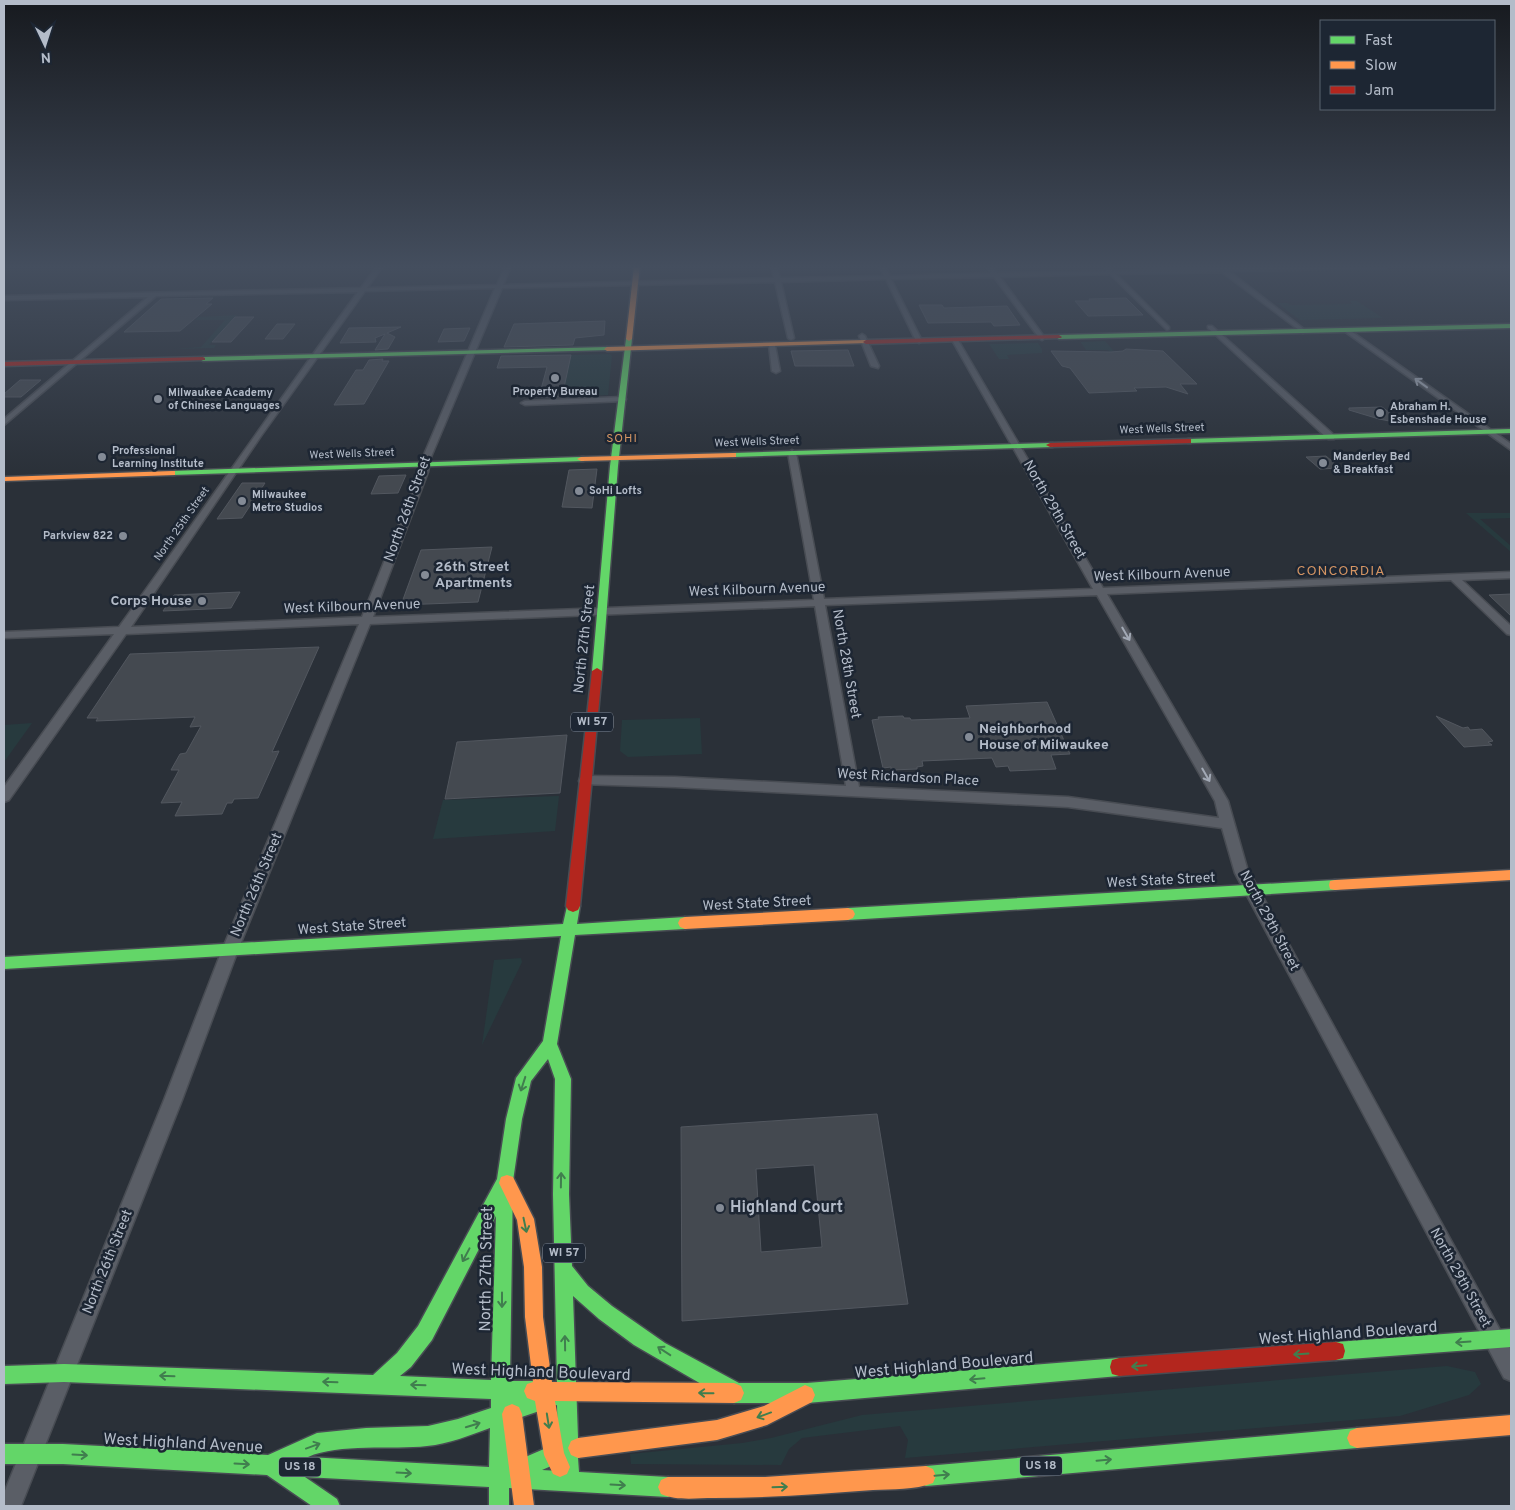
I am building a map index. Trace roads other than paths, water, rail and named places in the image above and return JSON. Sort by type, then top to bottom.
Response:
[{"type":"main road","name":"North 27th Street","points":[[499,1506],[503,1247],[506,1181],[514,1119],[524,1078],[550,1044],[573,905],[603,611],[615,458],[629,336]]},
{"type":"main road","points":[[4,364],[78,360],[628,345],[791,338],[863,339],[980,336]]},
{"type":"main road","points":[[918,338],[955,340],[1015,336]]},
{"type":"main road","points":[[756,345],[791,338]]},
{"type":"main road","points":[[628,345],[772,345],[863,339]]},
{"type":"main road","points":[[4,358],[78,360]]},
{"type":"main road","name":"West Wells Street","points":[[4,479],[425,464],[1511,431]]},
{"type":"main road","name":"West State Street","points":[[4,962],[1511,875]]},
{"type":"main road","name":"North 27th Street","points":[[550,1044],[563,1079],[561,1194],[569,1486]]},
{"type":"main road","points":[[506,1181],[525,1218],[533,1267],[534,1316],[554,1456],[569,1486]]},
{"type":"main road","name":"WI 57","points":[[378,1384],[404,1360],[425,1333],[506,1181]]},
{"type":"main road","points":[[564,1270],[587,1298],[616,1321],[694,1371],[737,1393]]},
{"type":"main road","name":"West Highland Boulevard","points":[[378,1384],[502,1389],[544,1395],[566,1392],[807,1394],[1144,1365],[1503,1339]]},
{"type":"main road","points":[[4,1375],[64,1372],[378,1384]]},
{"type":"main road","points":[[502,1389],[512,1412],[524,1506]]},
{"type":"main road","points":[[519,1475],[568,1449],[717,1430],[767,1415],[807,1394]]},
{"type":"main road","points":[[270,1465],[317,1443],[366,1438],[428,1436],[458,1429],[512,1412],[544,1395]]},
{"type":"main road","name":"US 18","points":[[569,1486],[726,1489],[810,1486],[1511,1425]]},
{"type":"main road","name":"West Highland Avenue","points":[[4,1454],[31,1453],[499,1478],[519,1475],[569,1486]]},
{"type":"main road","points":[[270,1465],[330,1506]]},
{"type":"main road","points":[[713,1500],[726,1489]]},
{"type":"street","points":[[4,423],[105,336]]},
{"type":"street","name":"North 25th Street","points":[[4,797],[328,336]]},
{"type":"street","name":"North 26th Street","points":[[10,1506],[173,1100],[230,950],[366,621],[426,457],[478,336]]},
{"type":"street","points":[[1220,336],[1331,437]]},
{"type":"street","points":[[1355,336],[1511,448]]},
{"type":"street","points":[[863,339],[875,366]]},
{"type":"street","name":"North 29th Street","points":[[955,340],[1221,801],[1240,869],[1503,1339],[1511,1371]]},
{"type":"street","points":[[772,345],[776,371]]},
{"type":"street","points":[[524,403],[622,399]]},
{"type":"street","name":"North 28th Street","points":[[792,453],[854,792]]},
{"type":"street","name":"West Kilbourn Avenue","points":[[4,635],[1511,576]]},
{"type":"street","points":[[1454,578],[1511,632]]},
{"type":"street","name":"West Richardson Place","points":[[585,781],[675,782],[1068,802],[1138,810],[1227,824]]},
{"type":"place","name":"Property Bureau","points":[[555,378]]},
{"type":"place","name":"Milwaukee Academy of Chinese Languages","points":[[158,399]]},
{"type":"place","name":"Abraham H. Esbenshade House","points":[[1380,413]]},
{"type":"place","name":"Professional Learning Institute","points":[[102,457]]},
{"type":"place","name":"Manderley Bed & Breakfast","points":[[1323,463]]},
{"type":"place","name":"SoHi Lofts","points":[[579,491]]},
{"type":"place","name":"Milwaukee Metro Studios","points":[[242,501]]},
{"type":"place","name":"Parkview 822","points":[[123,536]]},
{"type":"place","name":"26th Street Apartments","points":[[425,575]]},
{"type":"place","name":"Corps House","points":[[202,601]]},
{"type":"place","name":"Neighborhood House of Milwaukee","points":[[969,737]]},
{"type":"place","name":"Highland Court","points":[[720,1208]]},
{"type":"district","name":"SOHI","points":[[622,439]]},
{"type":"district","name":"CONCORDIA","points":[[1341,571]]}]
